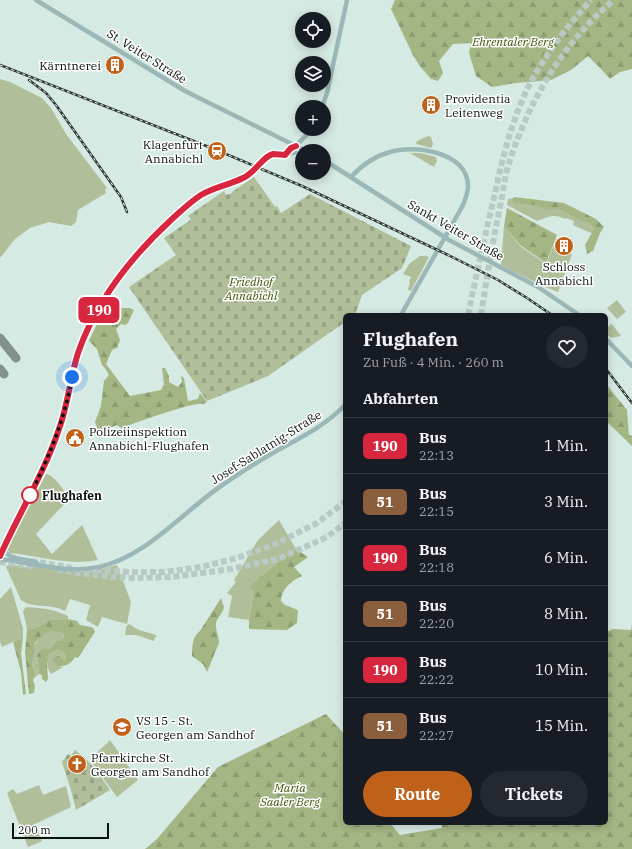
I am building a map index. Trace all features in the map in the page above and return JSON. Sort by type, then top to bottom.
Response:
[{"type":"main road","name":"St. Veiter Straße","points":[[36,0],[179,88],[295,146]]},
{"type":"main road","points":[[324,100],[347,0]]},
{"type":"main road","points":[[298,144],[305,136]]},
{"type":"main road","points":[[0,556],[2,546],[44,468],[59,429],[67,402],[74,368],[82,344],[91,324],[114,284],[147,243],[191,202],[211,189],[248,175],[268,156],[274,154],[285,155],[291,148],[295,146]]},
{"type":"main road","points":[[352,177],[367,162],[390,152],[411,148],[434,152],[455,163],[460,167],[466,176],[468,185],[467,192],[458,215],[402,313]]},
{"type":"main road","name":"Sankt Veiter Straße","points":[[331,164],[449,240],[541,290],[576,313]]},
{"type":"main road","points":[[608,340],[632,366]]},
{"type":"main road","name":"Josef-Sablatnig-Straße","points":[[0,559],[72,569],[98,568],[131,556],[144,548],[214,490],[246,469],[313,431],[329,420],[343,407]]},
{"type":"main road","points":[[2,546],[5,553],[10,556],[29,559],[43,565]]},
{"type":"green space","name":"Ehrentaler Berg","points":[[395,0],[632,0],[632,69],[620,72],[610,79],[588,56],[571,70],[551,80],[492,87],[476,76],[469,53],[471,43],[453,44],[439,61],[443,73],[438,81],[431,79],[413,55],[391,9]]},
{"type":"green space","points":[[0,79],[10,82],[42,98],[51,108],[66,134],[107,188],[105,190],[106,193],[78,210],[76,222],[71,226],[49,222],[30,228],[15,239],[0,258]]},
{"type":"green space","points":[[428,136],[431,137],[433,144],[431,148],[416,144],[417,141]]},
{"type":"green space","points":[[410,153],[420,153],[436,157],[437,161],[434,167]]},
{"type":"green space","name":"Friedhof Annabichl","points":[[254,177],[275,207],[277,206],[281,213],[310,194],[411,246],[402,268],[362,295],[356,313],[343,313],[343,323],[268,376],[207,401],[129,287],[176,255],[164,238],[187,223],[191,219],[188,216],[224,191],[226,195]]},
{"type":"green space","points":[[514,197],[564,203],[596,219],[604,227],[593,251],[587,254],[585,245],[595,228],[590,224],[570,215],[565,211],[555,208],[547,210],[536,205],[514,203],[512,200]]},
{"type":"green space","points":[[518,198],[564,205],[599,223],[593,234],[573,225],[574,221],[566,218],[551,216],[537,221],[507,205],[508,199]]},
{"type":"green space","points":[[507,208],[557,235],[546,263],[520,245],[504,226]]},
{"type":"green space","points":[[504,226],[520,246],[546,264],[553,247],[572,254],[558,292],[501,265]]},
{"type":"green space","points":[[420,256],[429,257],[411,291],[408,290],[411,277],[403,274],[410,263]]},
{"type":"green space","points":[[617,300],[626,312],[617,319],[607,308]]},
{"type":"green space","points":[[119,303],[122,308],[130,308],[134,310],[128,323],[125,325],[121,324],[116,329],[120,340],[117,348],[112,350],[106,364],[130,396],[161,390],[164,384],[162,368],[165,368],[169,376],[169,382],[178,387],[182,382],[181,376],[184,378],[188,401],[198,399],[200,393],[207,402],[204,404],[176,409],[121,428],[117,425],[99,432],[95,422],[101,406],[104,381],[109,375],[102,365],[97,349],[89,341],[97,324],[103,322],[115,304]]},
{"type":"green space","points":[[612,324],[621,336],[611,338],[608,336],[608,327]]},
{"type":"green space","points":[[608,386],[627,410],[629,435],[632,436],[632,446],[608,423]]},
{"type":"green space","points":[[46,474],[50,475],[56,481],[69,499],[36,534],[52,554],[82,525],[98,560],[76,562],[10,553],[7,548]]},
{"type":"green space","points":[[279,520],[296,549],[262,575],[250,589],[254,591],[249,620],[228,617],[232,596],[227,593],[236,582],[234,580],[258,540]]},
{"type":"green space","points":[[296,549],[308,557],[294,567],[302,576],[287,586],[281,597],[281,601],[285,605],[298,610],[297,623],[287,630],[249,629],[254,591],[249,588],[262,575]]},
{"type":"green space","points":[[9,564],[29,568],[34,567],[80,572],[95,571],[117,565],[131,602],[127,624],[102,617],[98,627],[86,620],[90,605],[70,599],[65,611],[54,607],[26,603],[21,600],[6,567]]},
{"type":"green space","points":[[11,587],[23,628],[23,637],[2,647],[0,642],[0,599]]},
{"type":"green space","points":[[221,598],[224,608],[216,626],[219,643],[207,672],[203,664],[192,656],[193,642],[195,636],[200,631]]},
{"type":"green space","points":[[26,607],[53,610],[68,616],[68,619],[49,620],[33,629],[27,629],[23,611]]},
{"type":"green space","points":[[68,619],[77,621],[80,625],[91,627],[95,632],[78,658],[75,657],[72,662],[68,664],[57,666],[52,660],[54,657],[59,656],[63,660],[65,659],[66,656],[62,651],[57,650],[49,654],[47,664],[48,679],[46,682],[42,679],[42,675],[39,674],[37,655],[42,649],[50,649],[57,640],[61,641],[64,637],[63,633],[51,631],[45,633],[39,638],[34,644],[32,664],[35,674],[33,680],[35,686],[34,693],[29,694],[25,652],[27,629],[33,629],[49,620]]},
{"type":"green space","points":[[129,624],[139,630],[156,635],[157,637],[155,637],[154,641],[136,635],[125,635],[126,627]]},
{"type":"green space","name":"Maria Saaler Berg","points":[[632,625],[632,849],[145,849],[157,839],[218,767],[326,714],[343,733],[343,825],[392,825],[400,835],[442,828],[442,825],[608,825],[608,631],[613,629],[631,630]]},
{"type":"green space","points":[[57,630],[63,633],[64,638],[61,641],[57,640],[50,649],[37,655],[39,674],[34,678],[34,669],[32,664],[34,644],[37,643],[38,639],[44,633]]},
{"type":"green space","points":[[23,637],[21,654],[26,694],[23,695],[21,672],[13,642]]},
{"type":"green space","points":[[57,650],[62,651],[66,656],[65,659],[57,666],[63,667],[51,674],[47,664],[49,654]]},
{"type":"green space","points":[[110,740],[138,780],[117,797],[93,764],[96,754]]},
{"type":"green space","points":[[75,750],[90,763],[110,790],[76,810],[62,762],[68,754],[71,756]]},
{"type":"green space","points":[[39,785],[43,795],[66,786],[71,807],[35,824],[42,841],[28,847],[7,793],[13,789],[17,794]]},
{"type":"taxiway","points":[[0,338],[16,358]]},
{"type":"taxiway","points":[[0,369],[4,374]]},
{"type":"tunnel","points":[[468,313],[500,170],[513,123],[533,78],[546,57],[567,28],[591,0]]},
{"type":"tunnel","points":[[481,313],[507,170],[516,143],[537,97],[563,55],[578,35],[614,0]]},
{"type":"tunnel","points":[[87,569],[129,572],[164,572],[201,567],[237,558],[273,545],[317,523],[343,504]]},
{"type":"tunnel","points":[[57,570],[112,577],[134,578],[172,577],[231,569],[278,559],[327,537],[343,525]]},
{"type":"tunnel","points":[[31,561],[72,568]]},
{"type":"tunnel","points":[[0,562],[36,567]]},
{"type":"railway","points":[[0,65],[214,149],[302,186],[498,280],[549,313]]},
{"type":"railway","points":[[29,80],[46,93],[56,105],[121,197],[127,212]]},
{"type":"railway","points":[[608,372],[632,403]]},
{"type":"bus line","name":"190","points":[[0,556],[10,533],[44,468],[65,411],[77,356],[91,324],[114,284],[147,243],[191,202],[211,189],[244,178],[256,169],[268,156],[274,154],[285,155],[291,148],[295,146]]},
{"type":"place","name":"Kärntnerei","points":[[115,65]]},
{"type":"place","name":"Providentia Leitenweg","points":[[431,105]]},
{"type":"place","name":"Klagenfurt Annabichl","points":[[217,151]]},
{"type":"place","name":"Schloss Annabichl","points":[[564,246]]},
{"type":"place","name":"Polizeiinspektion Annabichl-Flughafen","points":[[75,438]]},
{"type":"place","name":"Flughafen","points":[[30,495]]},
{"type":"place","name":"VS 15 - St. Georgen am Sandhof","points":[[122,727]]},
{"type":"place","name":"Pfarrkirche St. Georgen am Sandhof","points":[[77,764]]},
{"type":"route","points":[[30,495],[44,468],[59,429],[67,402],[72,377]]}]
